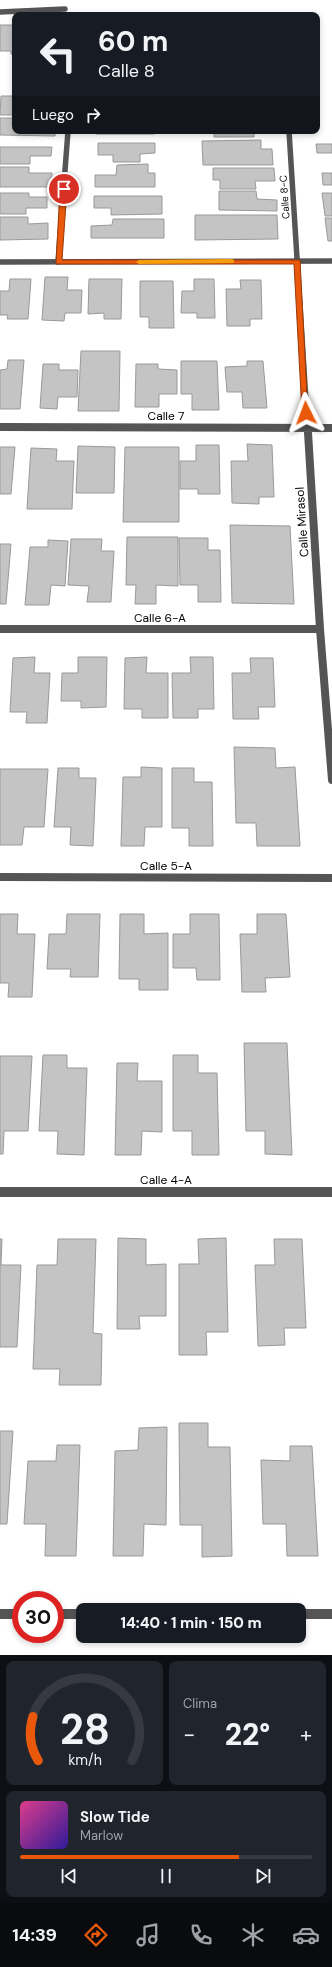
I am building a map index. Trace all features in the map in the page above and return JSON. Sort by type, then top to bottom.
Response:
[{"type":"street","points":[[0,12],[65,9]]},
{"type":"street","points":[[58,262],[68,134]]},
{"type":"street","name":"Calle 8-C","points":[[288,134],[298,262]]},
{"type":"street","points":[[0,262],[332,261]]},
{"type":"street","name":"Calle Mirasol","points":[[298,262],[306,428],[332,780]]},
{"type":"street","name":"Calle 7","points":[[0,427],[332,428]]},
{"type":"street","name":"Calle 6-A","points":[[0,629],[320,629]]},
{"type":"street","name":"Calle 5-A","points":[[0,877],[332,878]]},
{"type":"street","name":"Calle 4-A","points":[[0,1192],[332,1192]]},
{"type":"street","points":[[0,1614],[12,1614]]},
{"type":"street","points":[[64,1614],[76,1614]]},
{"type":"street","points":[[306,1614],[332,1614]]},
{"type":"building","points":[[0,25],[12,25],[12,54],[11,51],[0,51]]},
{"type":"building","points":[[1,96],[12,96],[12,115],[0,115]]},
{"type":"building","points":[[0,118],[12,118],[12,134],[55,134],[55,136],[0,135]]},
{"type":"building","points":[[214,134],[254,134],[254,137],[214,137]]},
{"type":"building","points":[[261,140],[261,149],[272,149],[273,165],[203,165],[202,141]]},
{"type":"building","points":[[98,143],[155,143],[155,153],[140,154],[140,162],[113,162],[113,155],[98,155]]},
{"type":"building","points":[[316,144],[332,144],[332,153],[317,153]]},
{"type":"building","points":[[0,147],[52,147],[51,156],[30,156],[30,164],[0,164]]},
{"type":"building","points":[[148,164],[148,173],[155,173],[155,187],[95,187],[95,175],[116,175],[117,165]]},
{"type":"building","points":[[0,167],[29,167],[29,173],[52,173],[51,187],[0,187]]},
{"type":"building","points":[[213,168],[274,168],[275,181],[255,181],[256,189],[220,189],[220,180],[213,180]]},
{"type":"building","points":[[322,173],[332,173],[332,185],[323,185]]},
{"type":"building","points":[[219,191],[256,191],[257,199],[277,200],[277,211],[219,210]]},
{"type":"building","points":[[0,193],[29,193],[29,197],[47,197],[47,208],[26,208],[26,214],[0,214]]},
{"type":"building","points":[[322,193],[332,193],[332,216],[325,216]]},
{"type":"building","points":[[94,196],[162,196],[162,214],[111,215],[111,208],[94,208]]},
{"type":"building","points":[[195,215],[277,215],[278,239],[195,240]]},
{"type":"building","points":[[0,217],[28,217],[28,224],[48,223],[48,239],[0,240]]},
{"type":"building","points":[[325,218],[332,218],[332,241],[328,241]]},
{"type":"building","points":[[113,219],[164,219],[164,238],[91,238],[91,226],[112,225]]},
{"type":"building","points":[[45,277],[68,277],[67,290],[82,290],[81,313],[65,313],[64,321],[42,320]]},
{"type":"building","points":[[10,279],[31,279],[28,319],[7,319],[8,315],[0,315],[0,291],[9,291]]},
{"type":"building","points":[[89,279],[122,279],[121,319],[104,319],[104,313],[88,314]]},
{"type":"building","points":[[194,279],[214,279],[215,318],[197,318],[197,313],[181,313],[182,291],[194,291]]},
{"type":"building","points":[[240,280],[261,280],[262,319],[250,319],[250,326],[227,326],[226,289],[241,289]]},
{"type":"building","points":[[140,281],[173,281],[174,328],[149,328],[149,317],[140,317]]},
{"type":"building","points":[[81,351],[120,351],[119,411],[78,411]]},
{"type":"building","points":[[8,360],[24,360],[20,409],[0,409],[0,370],[7,369]]},
{"type":"building","points":[[181,361],[217,361],[219,410],[192,410],[192,394],[181,394]]},
{"type":"building","points":[[247,361],[263,361],[267,408],[243,408],[242,392],[227,392],[225,367],[247,366]]},
{"type":"building","points":[[43,364],[59,364],[59,370],[78,370],[77,397],[58,397],[57,409],[40,408]]},
{"type":"building","points":[[136,364],[158,364],[158,369],[177,370],[177,394],[159,394],[159,407],[135,407]]},
{"type":"building","points":[[247,444],[272,445],[274,497],[259,497],[259,504],[232,503],[231,461],[248,461]]},
{"type":"building","points":[[196,445],[219,445],[220,494],[198,494],[198,489],[180,489],[180,461],[196,461]]},
{"type":"building","points":[[78,446],[115,447],[114,493],[76,493]]},
{"type":"building","points":[[0,447],[15,447],[11,494],[0,494]]},
{"type":"building","points":[[125,447],[179,447],[179,522],[123,522]]},
{"type":"building","points":[[31,448],[57,449],[56,461],[74,461],[72,509],[27,509]]},
{"type":"building","points":[[230,525],[290,526],[294,604],[232,603]]},
{"type":"building","points":[[127,537],[178,537],[178,586],[156,585],[156,604],[135,604],[136,585],[126,585]]},
{"type":"building","points":[[179,538],[208,538],[208,550],[220,550],[221,602],[198,602],[198,585],[180,585]]},
{"type":"building","points":[[71,539],[102,539],[101,551],[114,551],[111,602],[87,602],[89,586],[68,585]]},
{"type":"building","points":[[48,540],[68,541],[65,586],[51,585],[49,605],[25,605],[30,547],[48,547]]},
{"type":"building","points":[[0,544],[11,544],[6,604],[0,604]]},
{"type":"building","points":[[35,657],[34,673],[50,673],[47,723],[26,723],[27,712],[10,712],[13,658]]},
{"type":"building","points":[[78,657],[107,657],[106,707],[81,708],[81,701],[61,701],[62,673],[78,673]]},
{"type":"building","points":[[147,657],[146,673],[168,673],[168,718],[142,718],[142,709],[124,709],[125,658]]},
{"type":"building","points":[[190,657],[213,657],[214,709],[198,709],[198,718],[173,718],[172,673],[191,673]]},
{"type":"building","points":[[250,658],[273,658],[275,707],[258,707],[259,719],[233,719],[232,673],[251,673]]},
{"type":"building","points":[[234,747],[275,748],[276,768],[295,767],[300,846],[257,846],[256,823],[236,823]]},
{"type":"building","points":[[141,767],[162,768],[162,827],[145,827],[144,846],[121,846],[123,777],[141,777]]},
{"type":"building","points":[[58,768],[79,768],[79,778],[96,778],[93,846],[70,845],[71,827],[54,827]]},
{"type":"building","points":[[172,768],[194,768],[194,782],[212,782],[213,846],[189,846],[189,828],[172,828]]},
{"type":"building","points":[[0,769],[48,769],[44,827],[24,827],[22,845],[0,845]]},
{"type":"building","points":[[0,914],[18,914],[17,934],[35,934],[32,997],[8,997],[9,983],[0,983]]},
{"type":"building","points":[[67,914],[100,914],[98,977],[70,977],[71,969],[47,969],[49,934],[66,934]]},
{"type":"building","points":[[120,914],[144,914],[144,934],[168,933],[168,990],[139,990],[139,979],[119,979]]},
{"type":"building","points":[[190,914],[219,914],[220,980],[197,980],[196,968],[173,968],[173,934],[190,934]]},
{"type":"building","points":[[257,914],[286,914],[290,977],[265,978],[266,992],[242,992],[240,934],[257,934]]},
{"type":"building","points":[[244,1043],[287,1043],[292,1155],[265,1154],[265,1131],[246,1131]]},
{"type":"building","points":[[43,1055],[67,1055],[67,1068],[87,1068],[84,1155],[57,1154],[58,1131],[39,1131]]},
{"type":"building","points":[[173,1055],[198,1055],[198,1073],[217,1073],[219,1155],[192,1155],[192,1131],[173,1131]]},
{"type":"building","points":[[0,1056],[32,1056],[28,1131],[4,1131],[3,1154],[0,1154]]},
{"type":"building","points":[[117,1063],[138,1063],[137,1081],[162,1081],[162,1132],[142,1131],[141,1155],[115,1155]]},
{"type":"building","points":[[118,1238],[146,1239],[146,1265],[166,1264],[166,1316],[139,1316],[140,1329],[117,1329]]},
{"type":"building","points":[[226,1238],[228,1332],[206,1332],[207,1355],[179,1355],[179,1264],[199,1264],[198,1239]]},
{"type":"building","points":[[0,1239],[2,1239],[1,1265],[21,1265],[17,1347],[0,1347]]},
{"type":"building","points":[[58,1239],[96,1239],[93,1333],[102,1334],[101,1385],[59,1385],[60,1369],[33,1369],[37,1265],[57,1265]]},
{"type":"building","points":[[274,1239],[302,1239],[306,1328],[284,1328],[285,1345],[258,1346],[255,1265],[275,1265]]},
{"type":"building","points":[[179,1423],[208,1423],[208,1447],[230,1447],[232,1556],[202,1557],[202,1525],[180,1525]]},
{"type":"building","points":[[167,1427],[166,1525],[144,1524],[143,1556],[113,1556],[115,1451],[138,1450],[139,1428]]},
{"type":"building","points":[[0,1431],[13,1431],[7,1524],[0,1524]]},
{"type":"building","points":[[57,1445],[80,1445],[76,1556],[45,1556],[46,1524],[24,1524],[28,1461],[56,1461]]},
{"type":"building","points":[[290,1446],[312,1446],[318,1556],[287,1556],[286,1524],[263,1524],[261,1460],[290,1461]]},
{"type":"slow traffic","points":[[139,262],[232,262]]},
{"type":"route","points":[[64,189],[58,262],[298,262],[306,413]]}]
